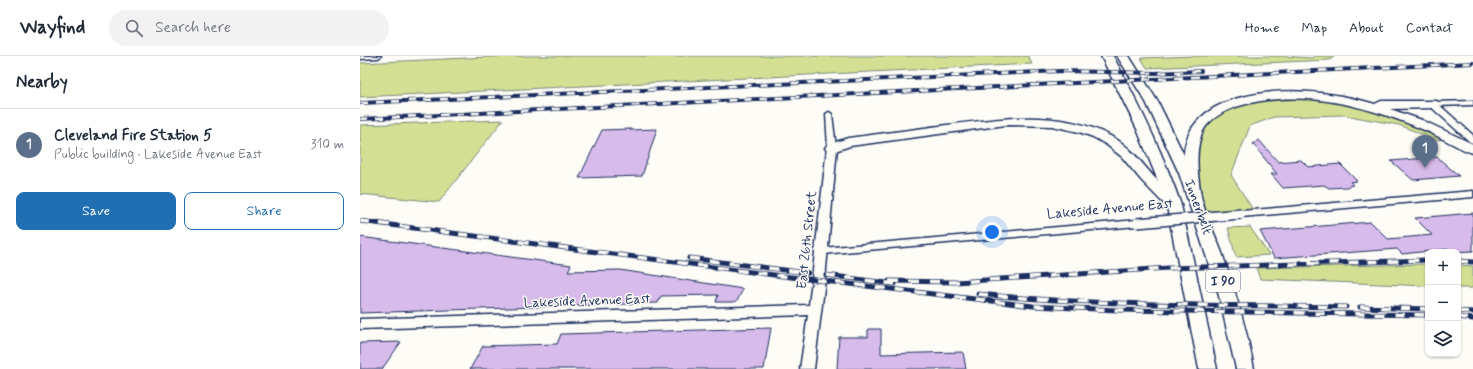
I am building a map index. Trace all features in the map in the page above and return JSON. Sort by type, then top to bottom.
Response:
[{"type":"highway","points":[[1101,56],[1121,82]]},
{"type":"highway","name":"Innerbelt","points":[[1107,56],[1136,109],[1153,148],[1174,205],[1208,369]]},
{"type":"highway","name":"Innerbelt","points":[[1123,56],[1164,124],[1194,194],[1226,292],[1245,369]]},
{"type":"highway","points":[[1194,194],[1191,151],[1192,141],[1199,127],[1216,112],[1241,101],[1276,96],[1308,96],[1350,102],[1387,105],[1433,104]]},
{"type":"highway","points":[[1350,102],[1384,111],[1425,125],[1473,149]]},
{"type":"highway","points":[[832,148],[848,142],[1006,121],[1032,120],[1060,123],[1095,133],[1115,144],[1130,156],[1146,176],[1174,205]]},
{"type":"street","points":[[360,57],[378,56]]},
{"type":"street","points":[[1433,104],[1473,103]]},
{"type":"street","points":[[1433,104],[1473,140]]},
{"type":"street","name":"East 26th Street","points":[[807,369],[822,251],[832,148],[829,114]]},
{"type":"street","name":"Lakeside Avenue East","points":[[822,251],[1473,194]]},
{"type":"street","name":"Lakeside Avenue East","points":[[360,324],[814,310]]},
{"type":"green space","points":[[510,56],[1028,56],[1032,64],[360,97],[360,63]]},
{"type":"green space","points":[[1195,56],[1283,56],[1311,58],[1315,56],[1335,56],[1330,60],[1147,68],[1141,58]]},
{"type":"green space","points":[[1276,95],[1350,102],[1454,139],[1436,140],[1399,125],[1344,115],[1274,117],[1250,126],[1231,175],[1255,213],[1205,217],[1192,146],[1216,112]]},
{"type":"green space","points":[[503,120],[439,202],[360,194],[360,125]]},
{"type":"green space","points":[[1250,227],[1269,255],[1236,257],[1228,228]]},
{"type":"green space","points":[[1425,264],[1425,286],[1260,279],[1256,268]]},
{"type":"green space","points":[[1461,265],[1473,266],[1473,288],[1461,288]]},
{"type":"building","points":[[631,129],[630,130],[657,129],[642,176],[579,178],[602,130]]},
{"type":"building","points":[[1259,140],[1278,162],[1301,160],[1308,167],[1340,164],[1357,181],[1350,182],[1353,185],[1346,187],[1329,188],[1324,185],[1283,188],[1271,174],[1277,174],[1253,144]]},
{"type":"building","points":[[1437,157],[1459,176],[1413,180],[1391,161]]},
{"type":"building","points":[[1473,213],[1473,251],[1461,252],[1461,249],[1425,249],[1425,252],[1402,254],[1397,249],[1274,258],[1260,231],[1371,222],[1388,239],[1432,235],[1415,218]]},
{"type":"building","points":[[360,237],[571,265],[568,271],[620,270],[743,289],[737,301],[733,302],[716,302],[718,295],[661,296],[658,303],[360,313]]},
{"type":"building","points":[[771,328],[764,369],[470,369],[483,346],[557,344],[561,334]]},
{"type":"building","points":[[869,329],[881,329],[881,354],[963,352],[966,369],[837,369],[839,337],[868,337]]},
{"type":"building","points":[[401,342],[382,369],[360,369],[360,343]]},
{"type":"railway","points":[[360,119],[1473,63]]},
{"type":"railway","points":[[360,103],[1061,71],[1155,73],[1201,71]]},
{"type":"railway","points":[[360,221],[774,275],[1033,306],[1117,310],[1425,315]]},
{"type":"railway","points":[[689,258],[808,273]]},
{"type":"railway","points":[[889,281],[956,282],[1169,268],[1425,260]]},
{"type":"railway","points":[[1461,261],[1473,262]]},
{"type":"railway","points":[[826,275],[895,284]]},
{"type":"railway","points":[[978,294],[1116,303],[1346,307]]},
{"type":"railway","points":[[1360,307],[1425,309]]},
{"type":"railway","points":[[1461,311],[1473,312]]},
{"type":"railway","points":[[1461,317],[1473,319]]},
{"type":"place","name":"Cleveland Fire Station 5","points":[[1425,168]]}]
